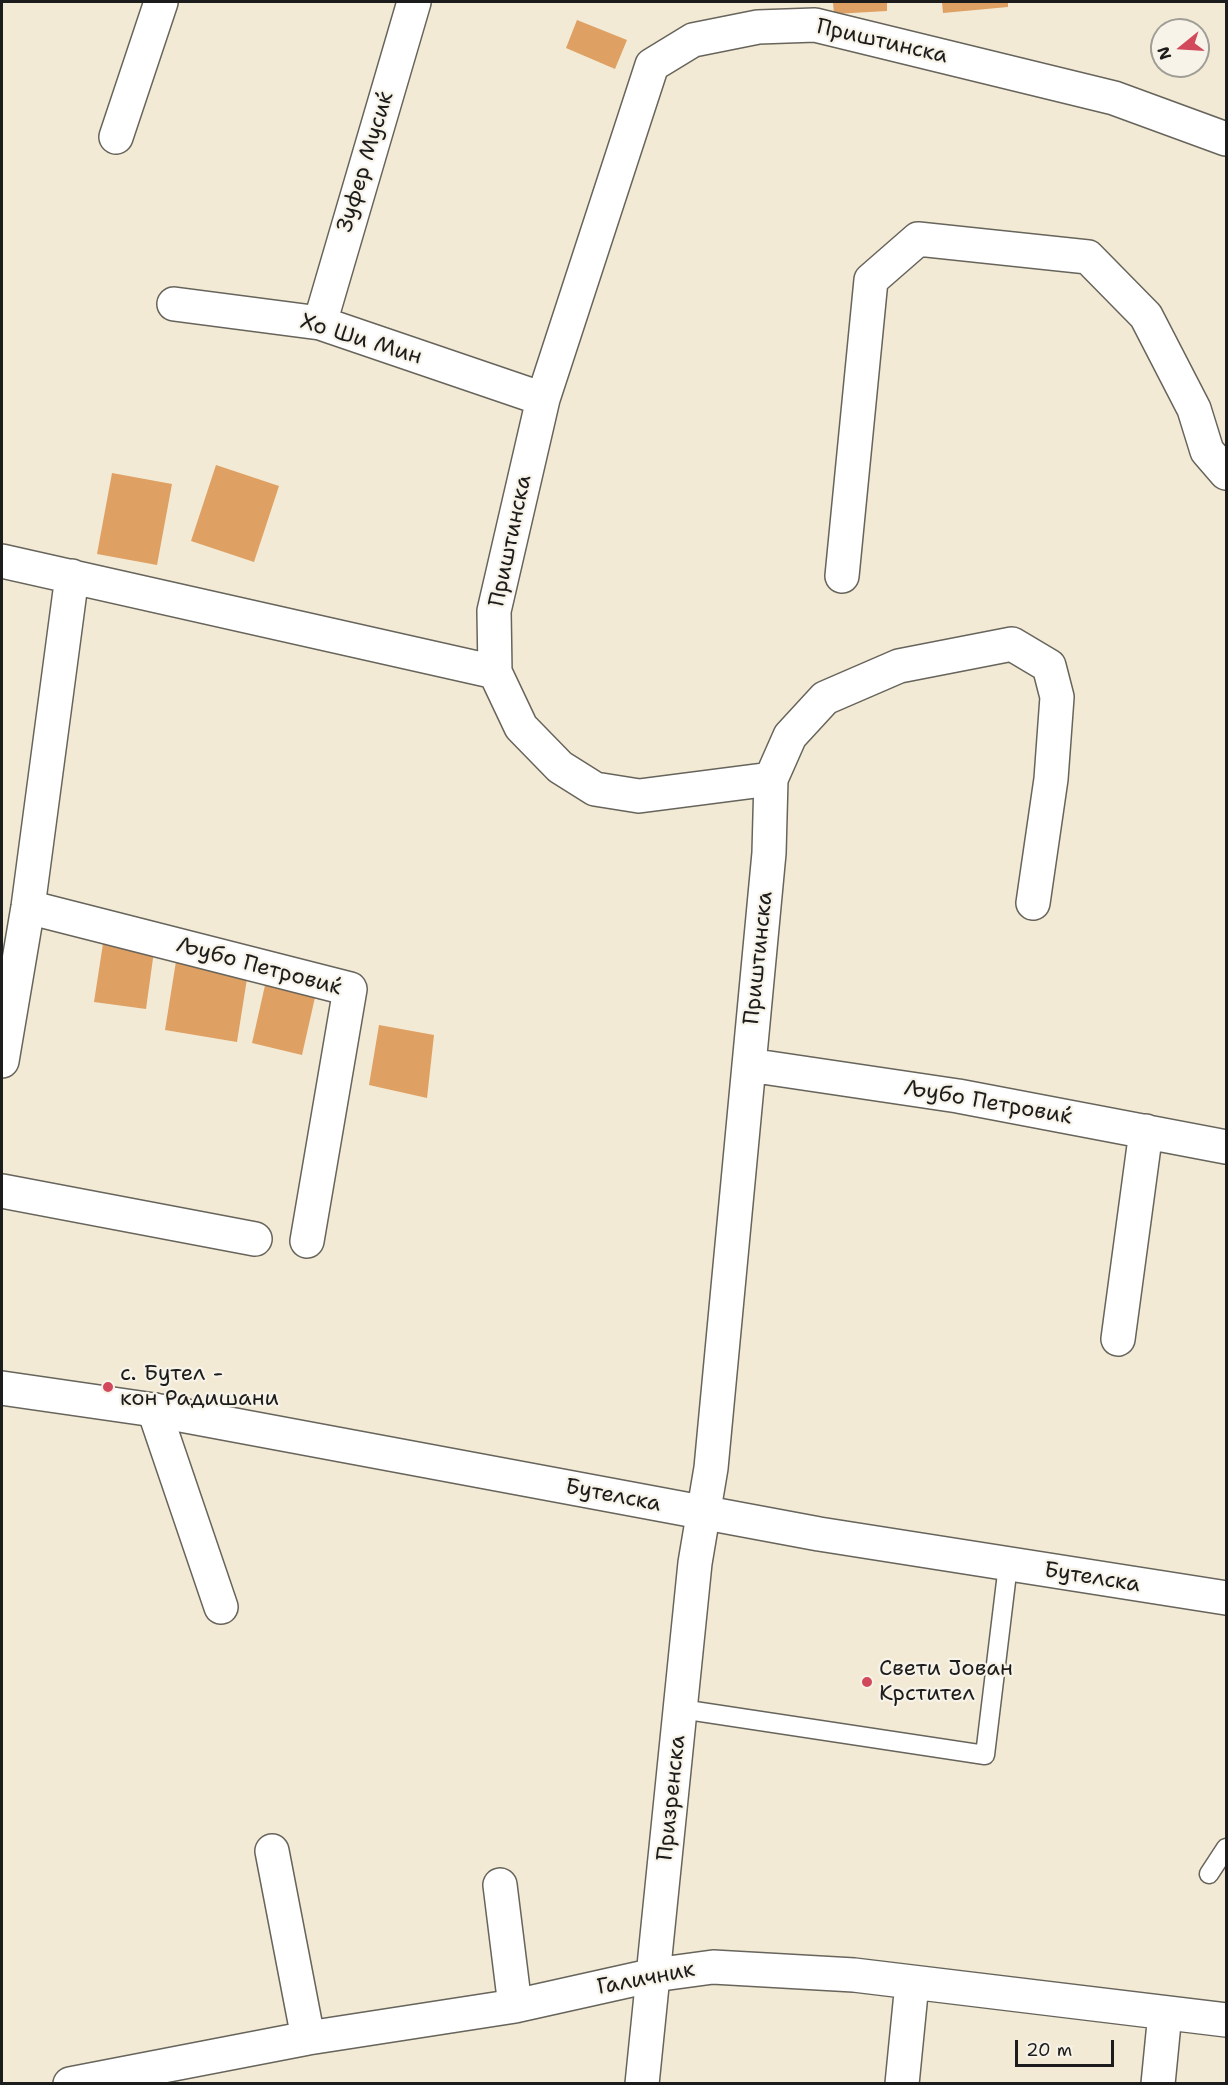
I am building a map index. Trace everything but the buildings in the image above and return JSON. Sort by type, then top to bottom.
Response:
[{"type":"street","points":[[116,137],[161,2]]},
{"type":"street","name":"Зуфер Мусиќ","points":[[320,322],[414,2]]},
{"type":"street","name":"Приштинска","points":[[703,1512],[711,1468],[770,853],[771,779],[639,796],[595,789],[560,766],[521,727],[495,672],[494,611],[543,399],[652,65],[693,40],[758,27],[815,25],[1114,98],[1227,139]]},
{"type":"street","points":[[842,576],[872,280],[918,239],[1088,257],[1146,316],[1194,409],[1207,450],[1227,473]]},
{"type":"street","name":"Хо Ши Мин","points":[[174,304],[320,322],[543,399]]},
{"type":"street","points":[[2,561],[495,672]]},
{"type":"street","points":[[2,1061],[28,907],[72,576]]},
{"type":"street","points":[[771,779],[790,736],[825,698],[899,666],[1012,644],[1049,666],[1057,697],[1051,779],[1033,903]]},
{"type":"street","name":"Љубо Петровиќ","points":[[28,907],[350,989],[307,1241]]},
{"type":"street","name":"Љубо Петровиќ","points":[[749,1065],[957,1096],[1227,1147]]},
{"type":"street","points":[[1118,1339],[1146,1131]]},
{"type":"street","points":[[2,1191],[255,1239]]},
{"type":"street","name":"Бутелска","points":[[2,1388],[154,1410],[765,1525],[1227,1598]]},
{"type":"street","points":[[154,1410],[221,1607]]},
{"type":"street","name":"Призренска","points":[[642,2084],[695,1563],[703,1512]]},
{"type":"street","points":[[272,1851],[308,2038]]},
{"type":"street","points":[[500,1885],[515,2006]]},
{"type":"street","name":"Галичник","points":[[70,2084],[308,2038],[515,2006],[654,1976],[713,1966],[854,1975],[1227,2020]]},
{"type":"street","points":[[902,2084],[912,1983]]},
{"type":"street","points":[[1158,2084],[1165,2013]]},
{"type":"lane","points":[[681,1709],[985,1755],[1008,1565]]},
{"type":"lane","points":[[1209,1874],[1227,1848]]},
{"type":"place","name":"с. Бутел - кон Радишани","points":[[108,1387]]},
{"type":"place","name":"Свети Јован Крстител","points":[[867,1682]]}]
